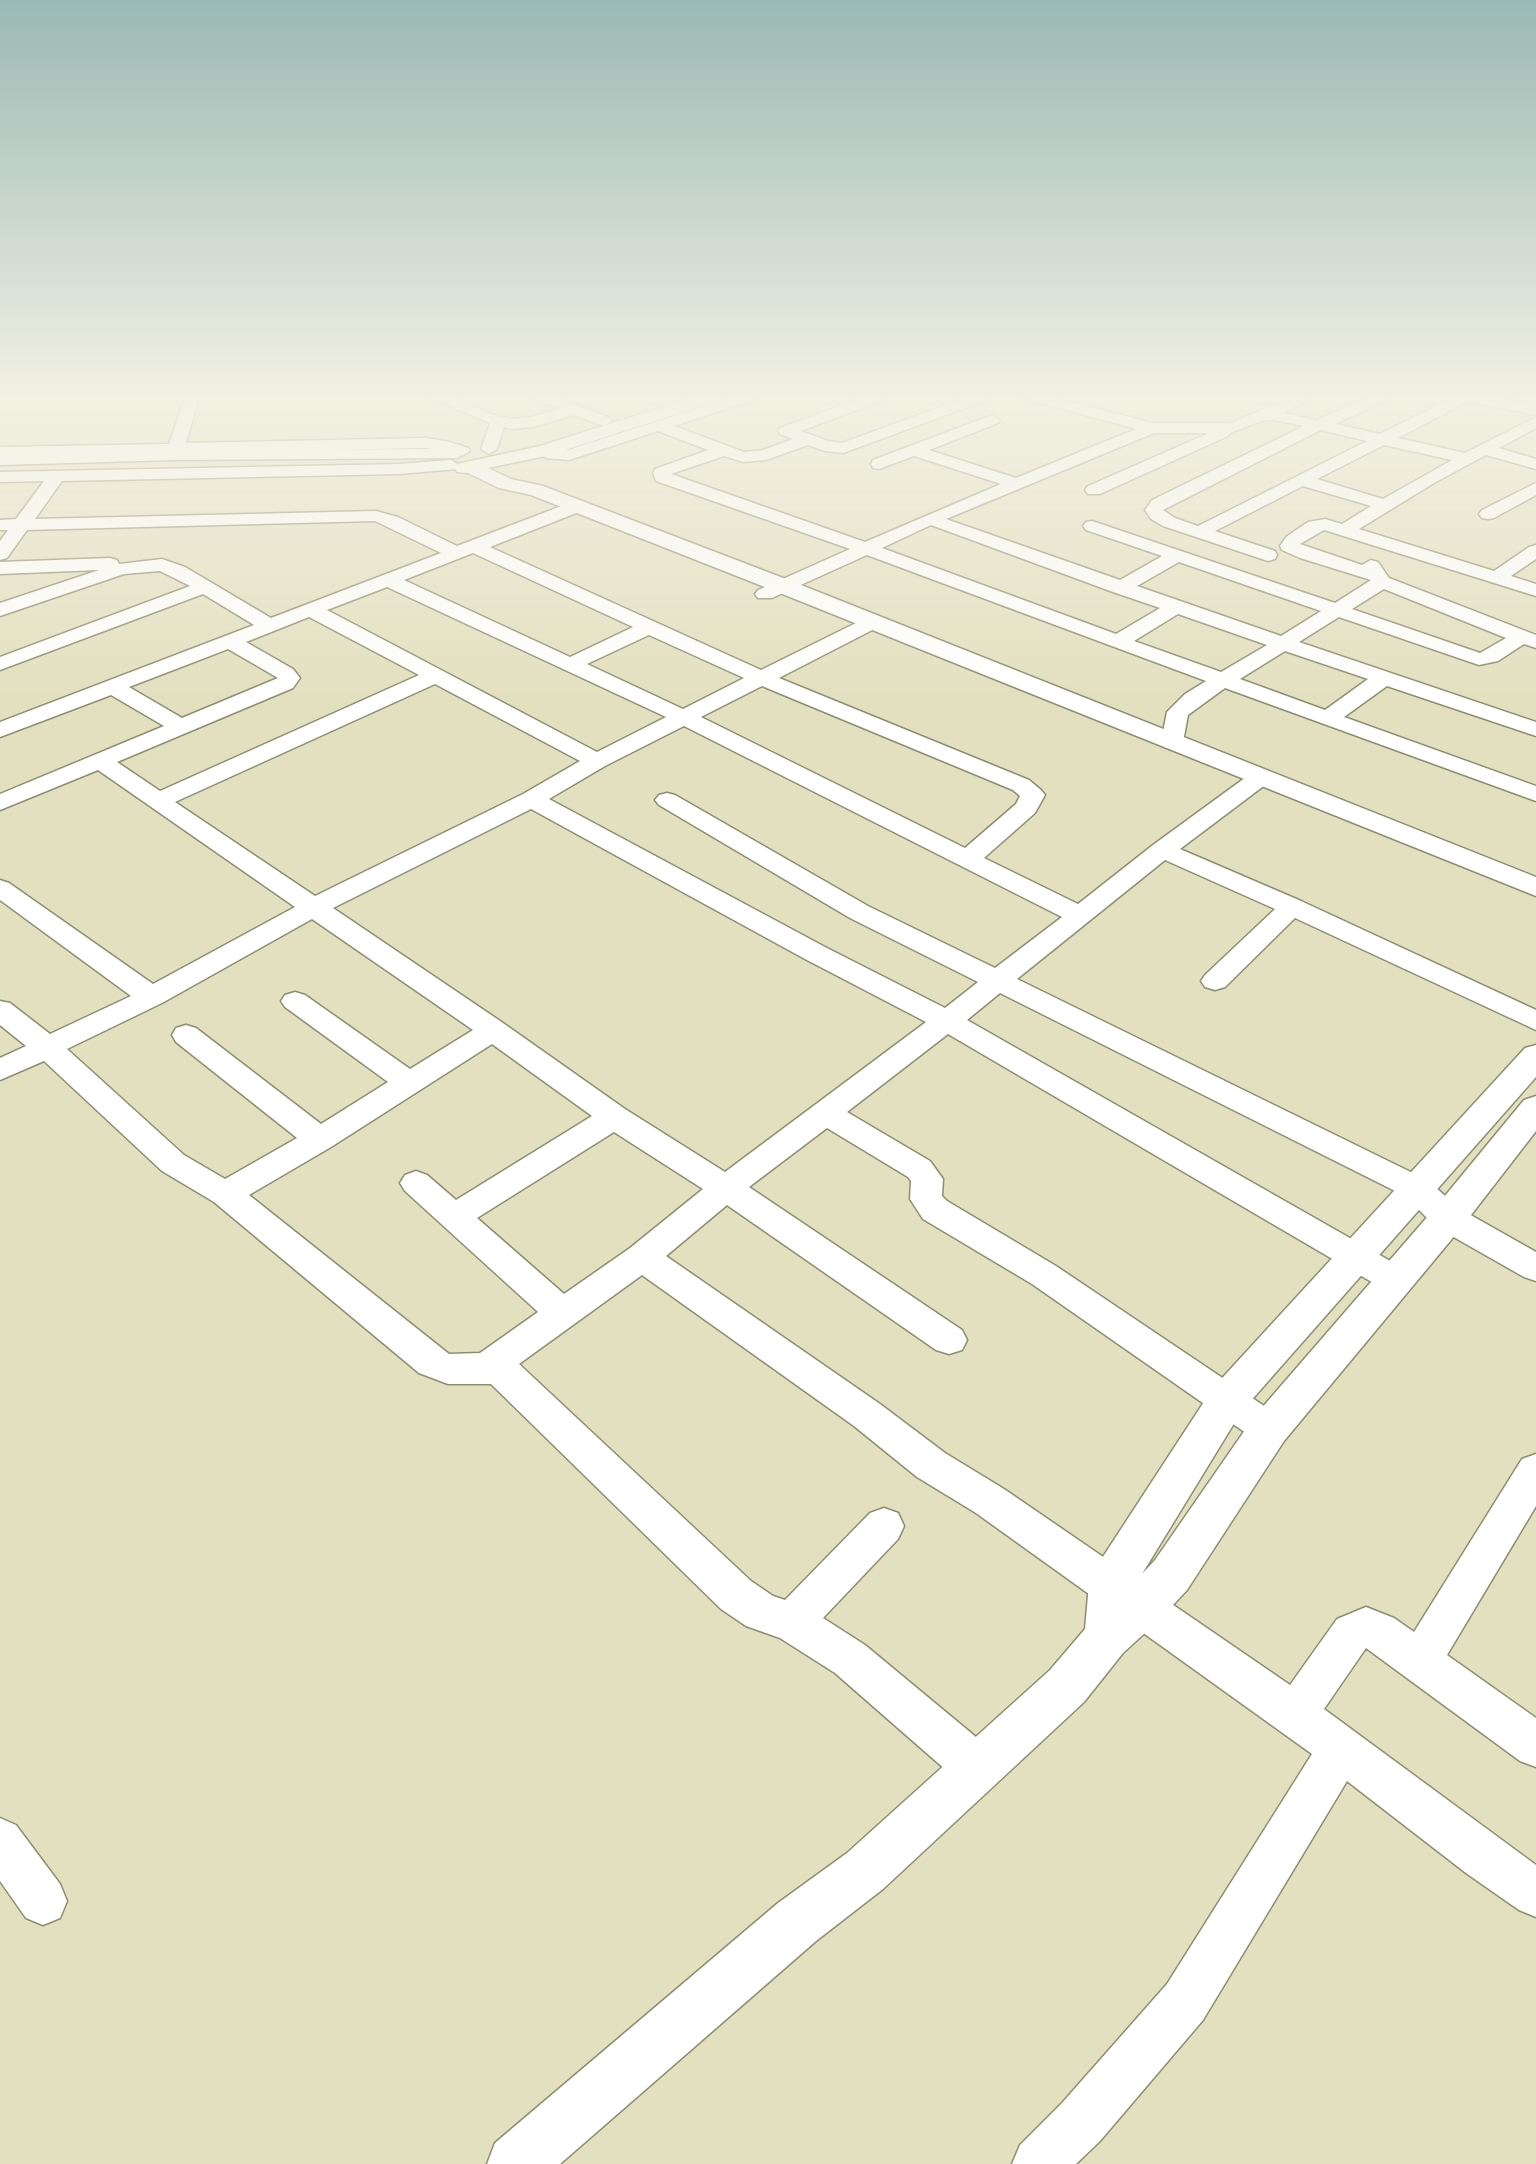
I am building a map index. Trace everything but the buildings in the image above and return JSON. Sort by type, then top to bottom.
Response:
[{"type":"street","points":[[0,554],[44,495]]},
{"type":"street","points":[[521,495],[571,509],[1253,784],[1536,909]]},
{"type":"street","points":[[714,495],[866,548],[1536,794]]},
{"type":"street","points":[[774,590],[987,495]]},
{"type":"street","points":[[1176,495],[1158,504],[1154,510],[1157,515],[1169,522],[1268,555]]},
{"type":"street","points":[[1199,532],[1272,495]]},
{"type":"street","points":[[1352,495],[1385,505]]},
{"type":"street","points":[[1346,528],[1402,495]]},
{"type":"street","points":[[1488,514],[1523,495]]},
{"type":"street","points":[[0,730],[571,509]]},
{"type":"street","points":[[0,525],[376,516],[392,521],[465,549],[649,627],[761,678],[1021,784],[1033,795],[1026,808],[968,859]]},
{"type":"street","points":[[930,519],[1120,588],[1536,729]]},
{"type":"street","points":[[1528,640],[1380,579],[1308,555],[1289,546],[1292,541],[1319,524],[1346,528],[1536,590]]},
{"type":"street","points":[[1092,526],[1338,609],[1429,643],[1486,659],[1528,640]]},
{"type":"street","points":[[1346,528],[1380,579]]},
{"type":"street","points":[[1497,577],[1536,551]]},
{"type":"street","points":[[1120,588],[1178,555]]},
{"type":"street","points":[[0,568],[97,563],[110,564],[121,569]]},
{"type":"street","points":[[0,610],[121,569],[162,565],[178,571],[270,626]]},
{"type":"street","points":[[1172,741],[1178,712],[1222,680],[1338,609],[1380,579]]},
{"type":"street","points":[[388,580],[683,717],[1079,915]]},
{"type":"street","points":[[0,664],[205,587]]},
{"type":"street","points":[[1118,642],[1176,607]]},
{"type":"street","points":[[311,610],[597,761]]},
{"type":"street","points":[[1429,643],[1471,618]]},
{"type":"street","points":[[0,1070],[152,997],[312,908],[531,799],[597,761],[864,626],[1172,741],[1253,784],[1536,887]]},
{"type":"street","points":[[571,664],[649,627]]},
{"type":"street","points":[[0,803],[275,689],[289,678],[286,673],[231,642]]},
{"type":"street","points":[[158,801],[435,676]]},
{"type":"street","points":[[1328,718],[1384,678]]},
{"type":"street","points":[[113,687],[181,728]]},
{"type":"street","points":[[100,761],[493,1030],[614,1117],[726,1188],[949,1340]]},
{"type":"street","points":[[487,1368],[642,1257],[726,1188],[827,1114],[947,1021],[1162,850],[1253,784]]},
{"type":"street","points":[[531,799],[947,1021],[1394,1279]]},
{"type":"street","points":[[667,800],[859,912],[1416,1188],[1448,1218],[1536,1268]]},
{"type":"street","points":[[1162,850],[1292,907],[1536,1022]]},
{"type":"street","points":[[0,888],[152,997]]},
{"type":"street","points":[[1215,981],[1292,907]]},
{"type":"street","points":[[295,1001],[409,1083]]},
{"type":"street","points":[[0,1010],[48,1048],[173,1163],[225,1194],[432,1363],[448,1369],[487,1368],[501,1371],[512,1379],[736,1595],[760,1612],[792,1622],[850,1659],[961,1783]]},
{"type":"street","points":[[225,1194],[320,1139],[493,1030]]},
{"type":"street","points":[[186,1035],[320,1139]]},
{"type":"street","points":[[516,2164],[797,1922],[865,1871],[1067,1686],[1107,1637],[1126,1595],[1227,1400],[1416,1188],[1530,1082]]},
{"type":"street","points":[[1126,1595],[1171,1575],[1269,1429],[1448,1218],[1530,1082]]},
{"type":"street","points":[[827,1114],[918,1170],[927,1179],[926,1199],[935,1210],[1044,1275],[1269,1429]]},
{"type":"street","points":[[454,1217],[614,1117]]},
{"type":"street","points":[[416,1183],[562,1313]]},
{"type":"street","points":[[642,1257],[867,1415],[931,1465],[990,1500],[1294,1714],[1536,1893]]},
{"type":"street","points":[[1420,1661],[1536,1471]]},
{"type":"street","points":[[792,1622],[884,1526]]},
{"type":"street","points":[[1294,1714],[1352,1633],[1366,1627],[1379,1632],[1536,1745]]},
{"type":"street","points":[[1040,2164],[1081,2122],[1185,2002],[1341,1748]]},
{"type":"street","points":[[0,1841],[43,1901]]}]
